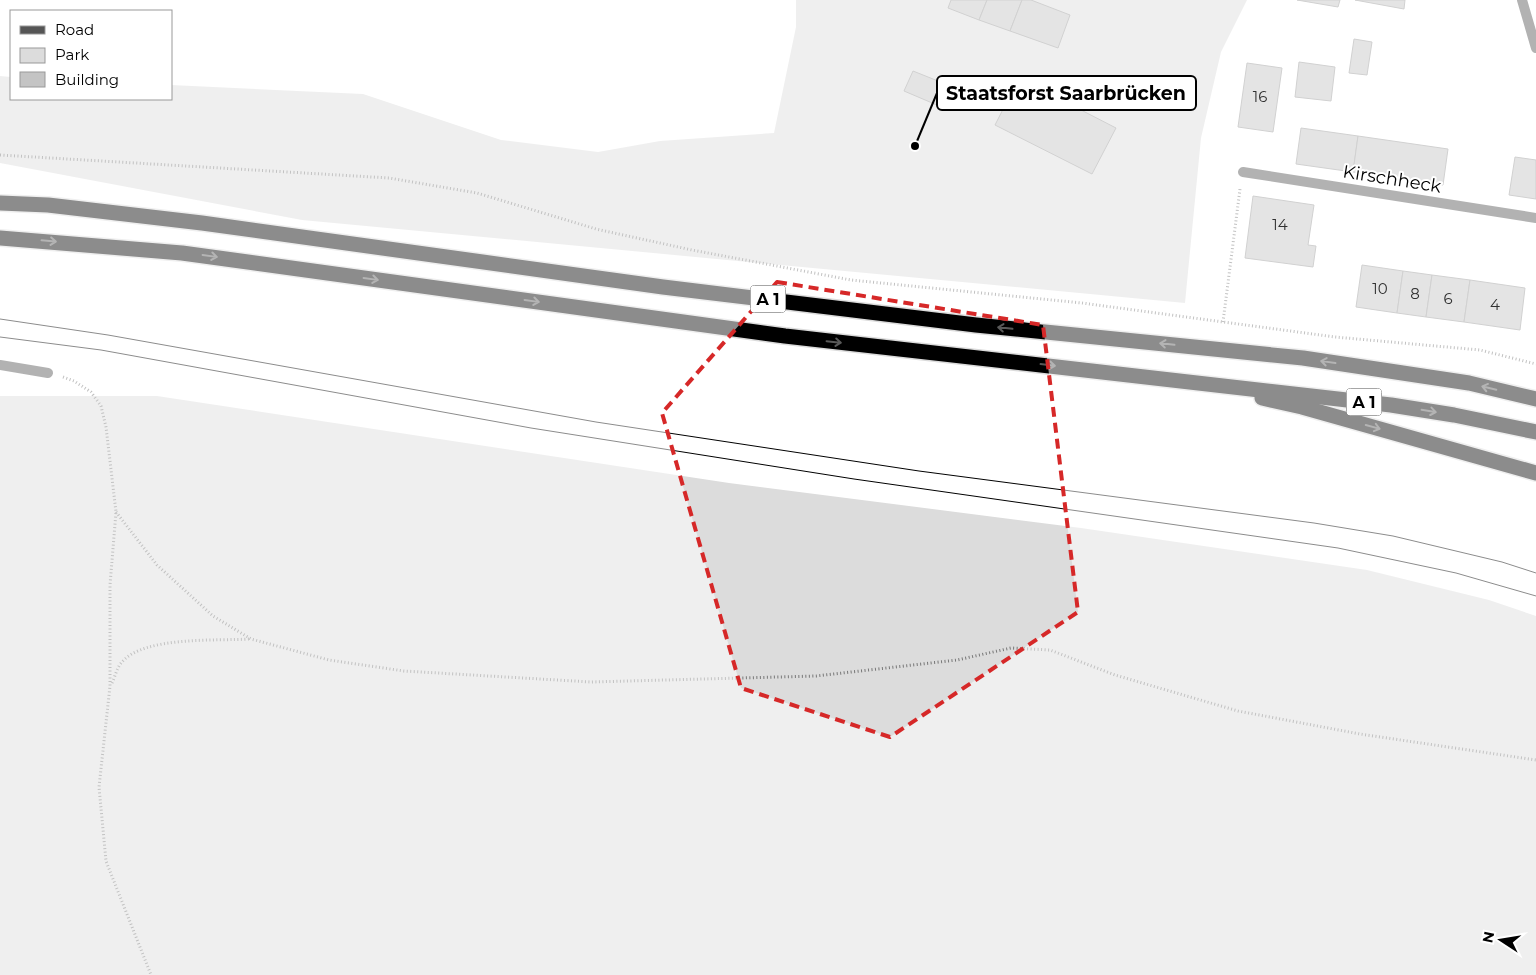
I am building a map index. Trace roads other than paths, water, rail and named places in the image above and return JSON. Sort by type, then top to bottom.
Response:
[{"type":"highway","name":"A 1","points":[[0,203],[48,205],[202,223],[663,286],[976,325],[1303,358],[1469,383],[1536,399]]},
{"type":"highway","name":"A 1","points":[[0,238],[182,252],[786,336],[1390,405],[1454,415],[1536,432]]},
{"type":"highway","points":[[1190,382],[1302,407],[1536,473]]},
{"type":"street","points":[[1522,0],[1536,48]]},
{"type":"street","name":"Kirschheck","points":[[1243,172],[1536,218]]},
{"type":"street","points":[[0,365],[48,373]]},
{"type":"tram line","points":[[0,319],[108,335],[596,422],[919,471],[1314,523],[1393,536],[1502,562],[1536,573]]},
{"type":"tram line","points":[[0,337],[101,350],[531,428],[854,479],[1338,548],[1456,573],[1536,596]]},
{"type":"place","name":"Staatsforst Saarbrücken","points":[[915,146]]}]
